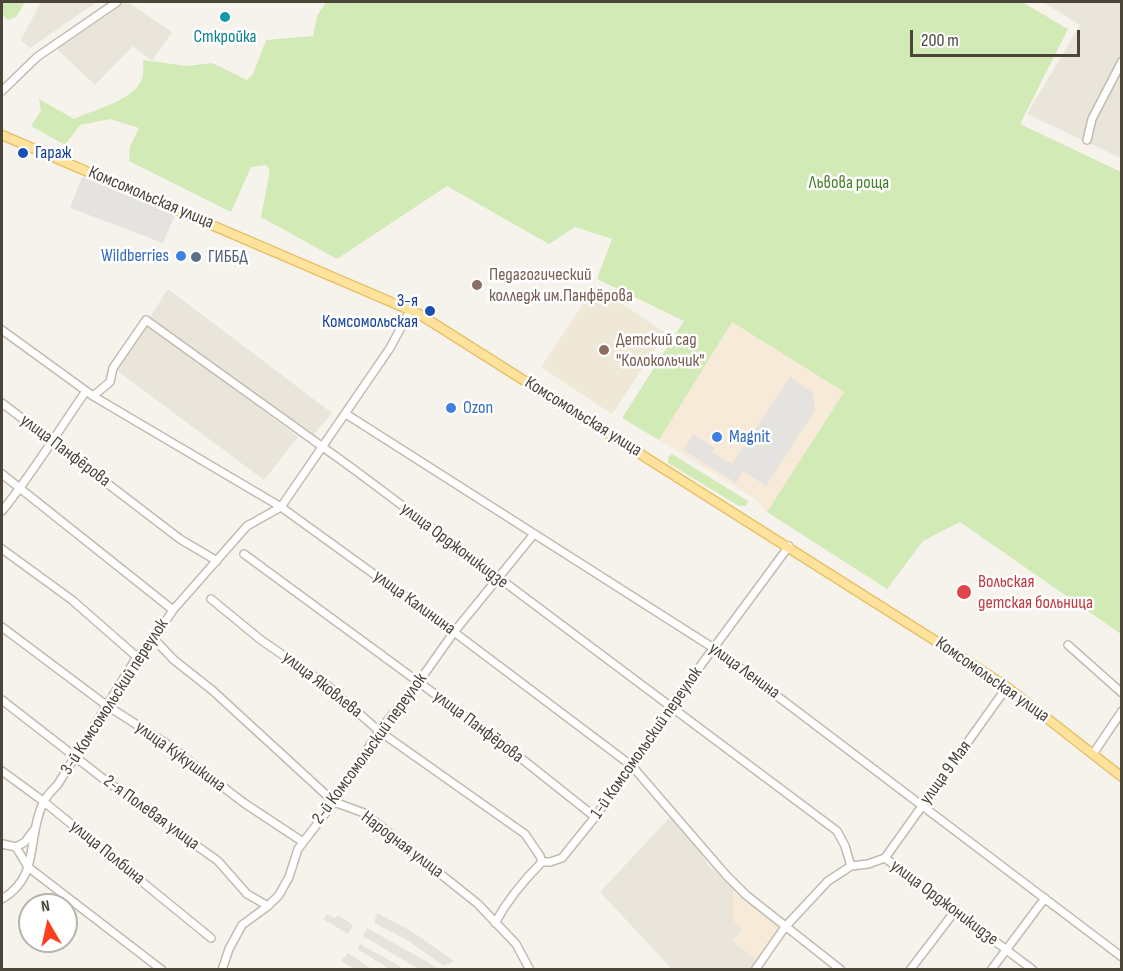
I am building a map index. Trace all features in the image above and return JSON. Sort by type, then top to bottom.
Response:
[{"type":"main road","name":"Комсомольская улица","points":[[2,135],[411,309],[789,546],[1007,687],[1122,777]]},
{"type":"street","points":[[2,91],[37,57],[117,2]]},
{"type":"street","points":[[1087,140],[1092,119],[1120,66]]},
{"type":"street","name":"3-й Комсомольский переулок","points":[[2,899],[11,893],[25,876],[43,801],[58,784],[137,657],[154,639],[173,610],[247,526],[281,507],[390,348],[411,309]]},
{"type":"street","name":"улица Орджоникидзе","points":[[93,396],[110,382],[113,369],[146,320],[352,468],[837,831],[845,846],[851,866]]},
{"type":"street","name":"улица Калинина","points":[[2,330],[93,396],[281,507],[454,632],[632,766],[746,896],[841,969]]},
{"type":"street","points":[[2,511],[86,391]]},
{"type":"street","name":"улица Панфёрова","points":[[2,403],[180,539],[217,561]]},
{"type":"street","name":"улица Ленина","points":[[346,414],[715,649],[1122,957]]},
{"type":"street","points":[[2,474],[173,610]]},
{"type":"street","name":"2-й Комсомольский переулок","points":[[222,969],[229,949],[242,925],[279,895],[298,849],[334,802],[379,730],[496,578],[534,534]]},
{"type":"street","name":"1-й Комсомольский переулок","points":[[495,923],[505,903],[517,888],[542,862],[562,858],[595,817],[650,741],[670,707],[789,546]]},
{"type":"street","points":[[2,549],[72,600],[137,657]]},
{"type":"street","name":"улица Панфёрова","points":[[244,554],[507,747],[595,817]]},
{"type":"street","name":"улица Яковлева","points":[[211,599],[261,640],[328,686],[379,730],[525,834],[542,862]]},
{"type":"street","name":"улица Кукушкина","points":[[2,627],[106,705],[167,744],[244,803],[303,842]]},
{"type":"street","name":"Народная улица","points":[[154,639],[174,660],[212,690],[334,802],[363,813],[478,904],[516,944],[530,969]]},
{"type":"street","points":[[1068,645],[1122,693]]},
{"type":"street","name":"улица 9 Мая","points":[[885,858],[1007,687]]},
{"type":"street","name":"2-я Полевая улица","points":[[2,700],[105,780],[218,861],[248,894],[268,906]]},
{"type":"street","points":[[1093,754],[1122,711]]},
{"type":"street","name":"улица Полбина","points":[[2,771],[43,801],[211,938]]},
{"type":"street","points":[[2,844],[16,847],[25,842],[36,828]]},
{"type":"street","points":[[16,847],[28,867],[162,969]]},
{"type":"street","points":[[755,969],[785,927],[828,881],[851,866],[868,864],[885,858]]},
{"type":"street","name":"улица Орджоникидзе","points":[[885,858],[1033,969]]},
{"type":"street","points":[[991,969],[1045,898]]},
{"type":"street","points":[[910,969],[955,911]]},
{"type":"shaded area","points":[[41,2],[97,2],[30,48],[21,40]]},
{"type":"shaded area","points":[[123,2],[128,2],[172,32],[152,61],[133,46],[95,85],[57,49]]},
{"type":"shaded area","points":[[1043,2],[1121,2],[1121,158],[1027,114],[1080,25]]},
{"type":"shaded area","points":[[82,177],[175,215],[163,243],[70,208]]},
{"type":"shaded area","name":"Детский сад \"Колокольчик\"","points":[[595,286],[666,333],[612,414],[541,367]]},
{"type":"shaded area","points":[[168,289],[332,413],[312,437],[150,317]]},
{"type":"shaded area","points":[[732,322],[844,392],[767,512],[754,498],[659,440]]},
{"type":"shaded area","points":[[146,323],[298,437],[264,480],[115,369]]},
{"type":"shaded area","points":[[790,377],[813,393],[815,410],[766,486],[743,471],[736,483],[683,450],[693,434],[715,448],[712,452],[732,464]]},
{"type":"shaded area","points":[[671,816],[698,846],[708,865],[733,889],[733,920],[742,928],[758,961],[751,969],[672,969],[600,892]]},
{"type":"shaded area","points":[[733,889],[781,928],[758,961],[732,941],[742,929],[733,920]]},
{"type":"shaded area","points":[[377,913],[411,931],[454,961],[444,966],[407,940],[374,923]]},
{"type":"shaded area","points":[[327,914],[335,918],[338,915],[353,925],[348,934],[323,919]]},
{"type":"shaded area","points":[[367,928],[438,969],[419,969],[363,936]]},
{"type":"shaded area","points":[[360,944],[401,967],[390,969],[357,949]]},
{"type":"shaded area","points":[[348,953],[372,969],[354,969],[341,961]]},
{"type":"green space","points":[[2,2],[25,2],[16,17],[8,20],[2,15]]},
{"type":"green space","name":"Львова роща","points":[[326,2],[1022,2],[1068,29],[1020,124],[1121,172],[1121,634],[960,522],[923,541],[887,589],[767,512],[844,392],[732,322],[659,440],[622,418],[684,321],[597,279],[612,239],[575,227],[549,244],[447,186],[337,259],[261,217],[270,170],[266,165],[251,167],[231,212],[129,161],[130,146],[139,128],[110,119],[80,125],[65,145],[31,126],[41,111],[39,99],[74,119],[115,103],[140,84],[143,60],[187,66],[212,63],[247,80],[253,74],[266,40],[313,36],[317,16]]},
{"type":"green space","points":[[672,454],[748,501],[746,506],[739,506],[668,463],[668,457]]},
{"type":"place","name":"Сткройка","points":[[225,17]]},
{"type":"place","name":"Гараж","points":[[23,153]]},
{"type":"place","name":"Wildberries","points":[[181,256]]},
{"type":"place","name":"ГИББД","points":[[196,257]]},
{"type":"place","name":"Педагогический колледж им.Панфёрова","points":[[477,285]]},
{"type":"place","name":"3-я Комсомольская","points":[[430,311]]},
{"type":"place","name":"Детский сад \"Колокольчик\"","points":[[604,350]]},
{"type":"place","name":"Ozon","points":[[451,408]]},
{"type":"place","name":"Magnit","points":[[717,437]]},
{"type":"place","name":"Вольская детская больница","points":[[964,592]]}]
